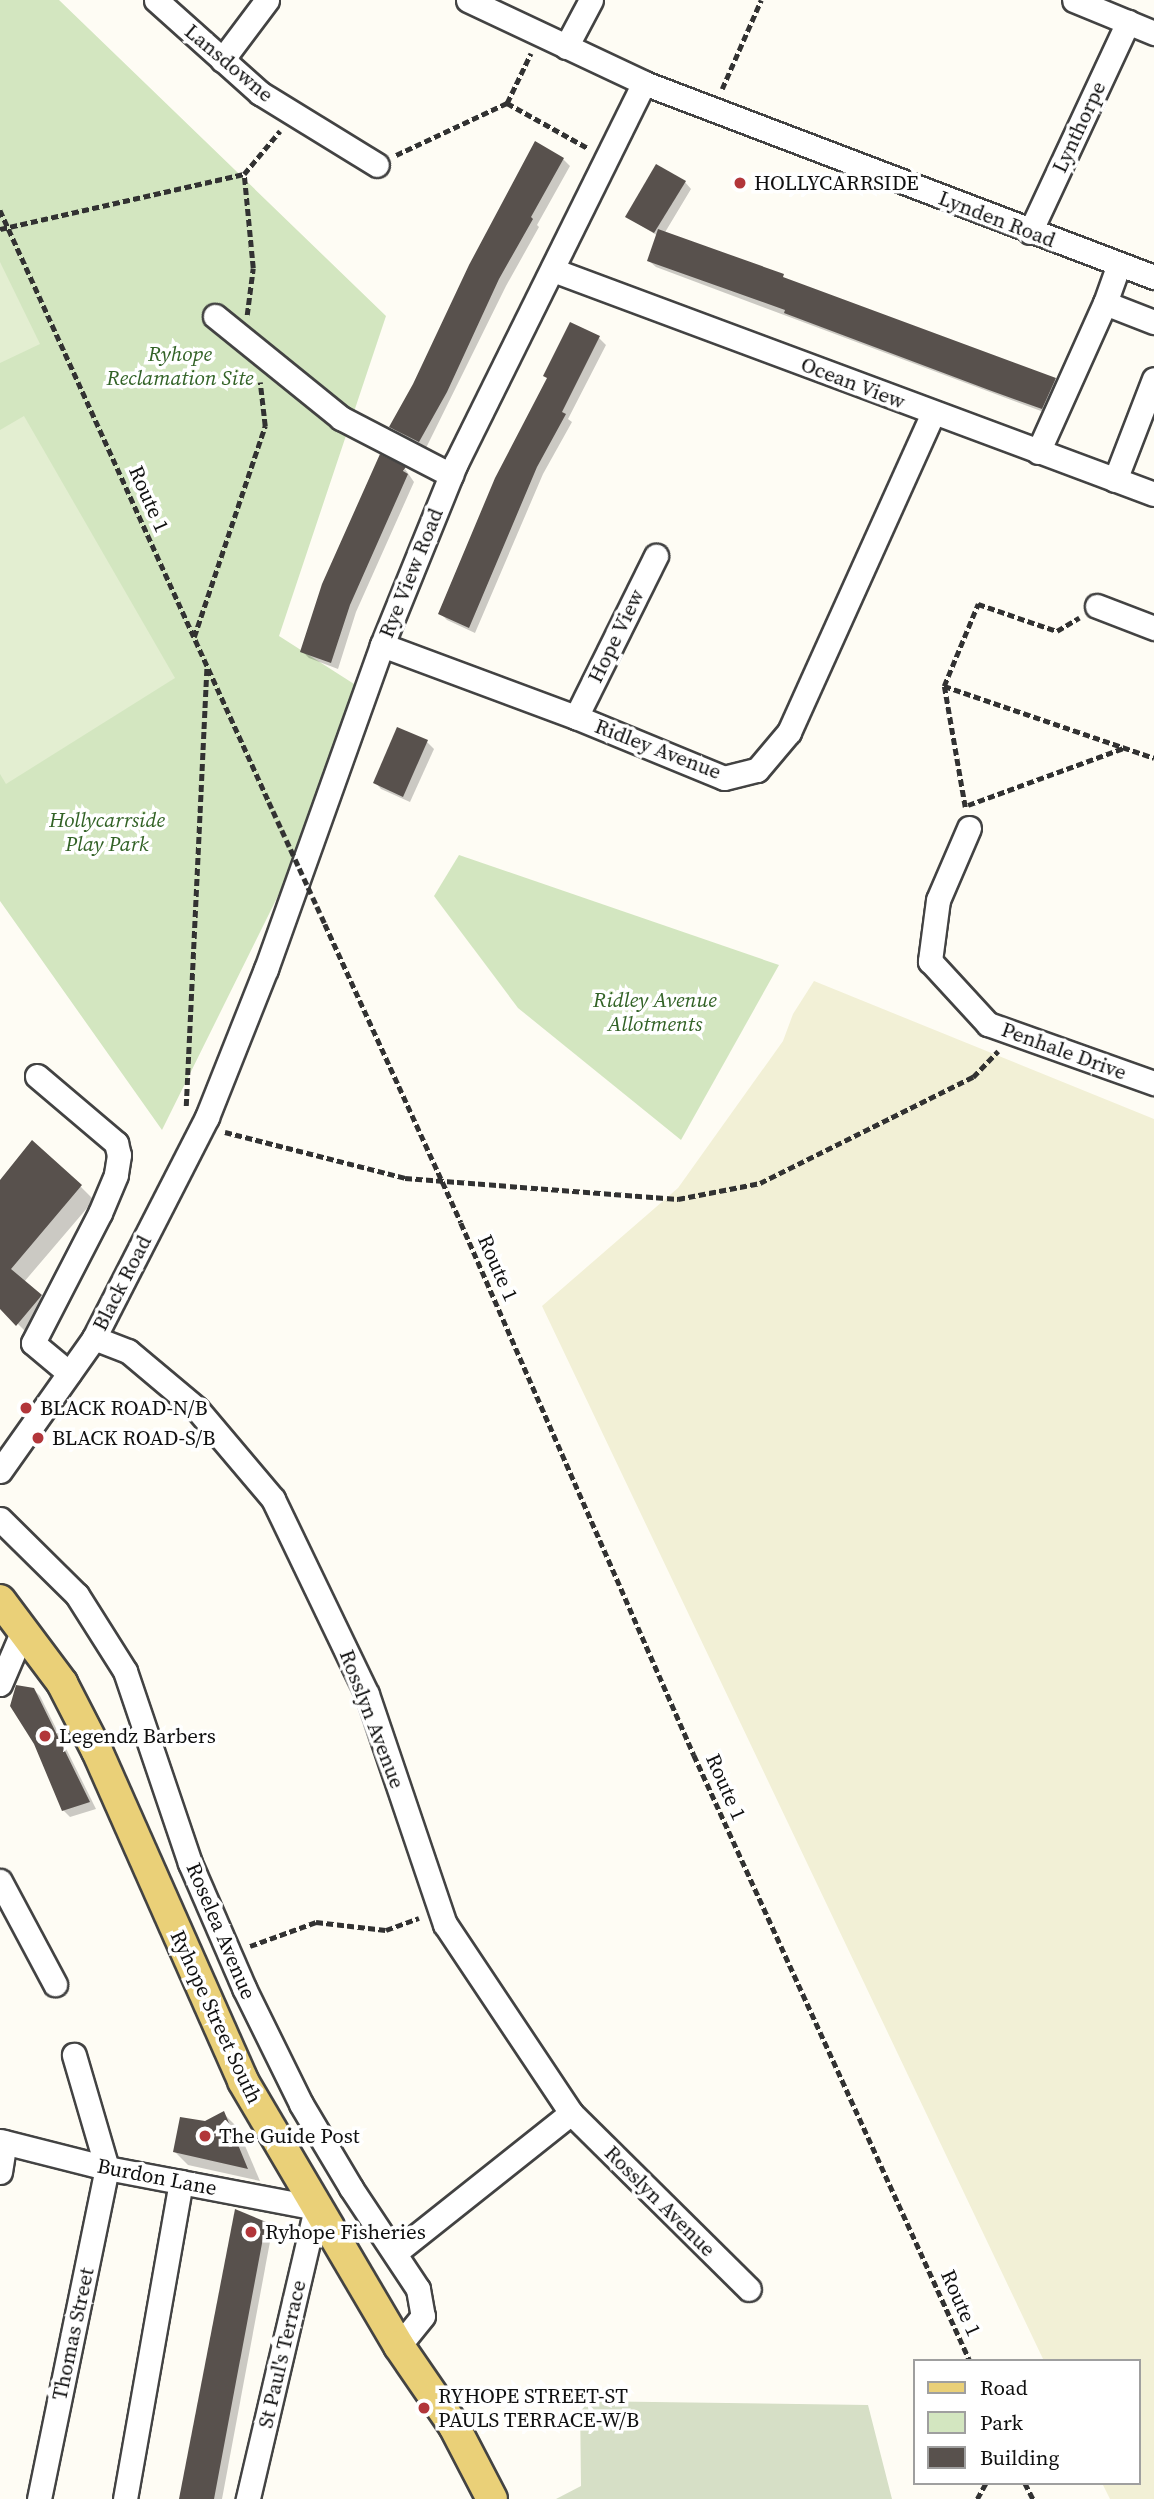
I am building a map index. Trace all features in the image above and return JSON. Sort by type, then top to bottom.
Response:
[{"type":"main road","name":"Ryhope Street South","points":[[0,1600],[24,1628],[62,1683],[97,1751],[243,2081],[399,2346],[454,2426],[492,2499]]},
{"type":"street","name":"Lansdowne","points":[[156,0],[260,93],[377,165]]},
{"type":"street","points":[[222,60],[267,0]]},
{"type":"street","name":"Lynden Road","points":[[468,0],[645,83],[1030,232],[1154,277]]},
{"type":"street","points":[[566,47],[591,0]]},
{"type":"street","points":[[1074,0],[1154,33]]},
{"type":"street","name":"Lynthorpe","points":[[1030,232],[1128,22]]},
{"type":"street","name":"Rye View Road","points":[[221,1083],[382,645],[451,475],[645,83]]},
{"type":"street","points":[[1038,452],[1105,303],[1119,264]]},
{"type":"street","name":"Ocean View","points":[[553,270],[1154,494]]},
{"type":"street","points":[[1105,303],[1154,322]]},
{"type":"street","points":[[215,316],[341,418],[451,475]]},
{"type":"street","points":[[1115,480],[1154,379]]},
{"type":"street","name":"Ridley Avenue","points":[[382,645],[576,717],[724,778],[757,770],[789,732],[933,413]]},
{"type":"street","name":"Hope View","points":[[576,717],[656,556]]},
{"type":"street","points":[[1097,606],[1154,628]]},
{"type":"street","name":"Penhale Drive","points":[[967,817],[938,900],[930,961],[988,1024],[1154,1083]]},
{"type":"street","points":[[37,1076],[116,1143],[119,1155],[116,1175],[100,1213],[33,1343],[69,1373]]},
{"type":"street","name":"Black Road","points":[[0,1471],[94,1338],[203,1127],[221,1083]]},
{"type":"street","name":"Rosslyn Avenue","points":[[94,1338],[128,1351],[197,1409],[274,1499],[367,1695],[445,1924],[570,2113],[749,2290]]},
{"type":"street","name":"Roselea Avenue","points":[[0,1519],[77,1595],[125,1671],[190,1863],[229,1953],[301,2104],[351,2188],[418,2288],[423,2316],[399,2346]]},
{"type":"street","points":[[0,1684],[24,1628]]},
{"type":"street","points":[[0,1881],[55,1984]]},
{"type":"street","points":[[74,2055],[107,2168]]},
{"type":"street","points":[[396,2252],[570,2113]]},
{"type":"street","points":[[0,2172],[3,2141]]},
{"type":"street","name":"Burdon Lane","points":[[3,2141],[107,2168],[316,2208]]},
{"type":"street","name":"Thomas Street","points":[[39,2499],[107,2168]]},
{"type":"street","points":[[125,2499],[181,2182]]},
{"type":"street","name":"St Paul's Terrace","points":[[248,2499],[316,2208]]},
{"type":"path","points":[[713,110],[761,0]]},
{"type":"path","points":[[377,165],[507,103],[539,35]]},
{"type":"path","points":[[507,103],[607,159]]},
{"type":"path","points":[[0,229],[244,174],[294,114]]},
{"type":"path","points":[[194,637],[265,426],[250,344],[253,268],[244,174]]},
{"type":"path","name":"Route 1","points":[[0,210],[461,1223],[694,1755],[969,2359]]},
{"type":"path","points":[[1097,606],[1057,631],[978,604],[944,685],[967,817],[1125,748]]},
{"type":"path","points":[[186,1110],[207,666]]},
{"type":"path","points":[[944,685],[1154,758]]},
{"type":"path","points":[[203,1127],[405,1178],[678,1199],[760,1183],[973,1077],[1015,1033]]},
{"type":"path","points":[[229,1953],[316,1922],[386,1930],[441,1910]]},
{"type":"shaded area","points":[[814,981],[1154,1119],[1154,2499],[1110,2499],[1103,2485],[1140,2485],[1140,2359],[1043,2359],[542,1306],[678,1188],[783,1041],[793,1014]]},
{"type":"green space","name":"Ryhope Reclamation Site","points":[[0,0],[59,0],[386,316],[279,636],[365,691],[329,793],[162,1130],[0,901]]},
{"type":"green space","points":[[0,262],[40,344],[0,363]]},
{"type":"green space","points":[[24,416],[175,678],[6,784],[0,774],[0,430]]},
{"type":"green space","name":"Ridley Avenue Allotments","points":[[459,855],[779,965],[681,1140],[518,1008],[434,896]]},
{"type":"green space","points":[[580,2401],[868,2405],[892,2499],[556,2499],[581,2486]]},
{"type":"building","points":[[535,141],[564,158],[499,279],[447,392],[419,442],[389,427],[413,384],[469,265]]},
{"type":"building","points":[[656,164],[686,181],[654,233],[625,217]]},
{"type":"building","points":[[658,229],[1056,378],[1042,409],[989,390],[784,313],[785,310],[647,261]]},
{"type":"building","points":[[570,322],[600,336],[562,412],[566,414],[537,467],[469,628],[438,614],[495,478],[547,378],[543,376]]},
{"type":"building","points":[[380,454],[406,467],[403,471],[408,474],[350,605],[331,663],[300,652],[322,584]]},
{"type":"building","points":[[397,727],[428,740],[403,797],[373,783]]},
{"type":"building","points":[[32,1140],[82,1185],[11,1269],[42,1295],[16,1326],[0,1309],[0,1180]]},
{"type":"building","points":[[16,1685],[34,1688],[90,1802],[62,1811],[34,1744],[10,1706]]},
{"type":"building","name":"The Guide Post","points":[[224,2111],[248,2169],[173,2152],[180,2117],[205,2121]]},
{"type":"building","points":[[235,2209],[266,2222],[214,2499],[179,2499]]},
{"type":"place","name":"HOLLYCARRSIDE","points":[[740,183]]},
{"type":"place","name":"BLACK ROAD-N/B","points":[[26,1408]]},
{"type":"place","name":"BLACK ROAD-S/B","points":[[38,1438]]},
{"type":"place","name":"Legendz Barbers","points":[[45,1736]]},
{"type":"place","name":"The Guide Post","points":[[205,2136]]},
{"type":"place","name":"Ryhope Fisheries","points":[[251,2232]]},
{"type":"place","name":"RYHOPE STREET-ST PAULS TERRACE-W/B","points":[[424,2408]]},
{"type":"park label","name":"Hollycarrside Play Park","points":[[107,832]]}]
